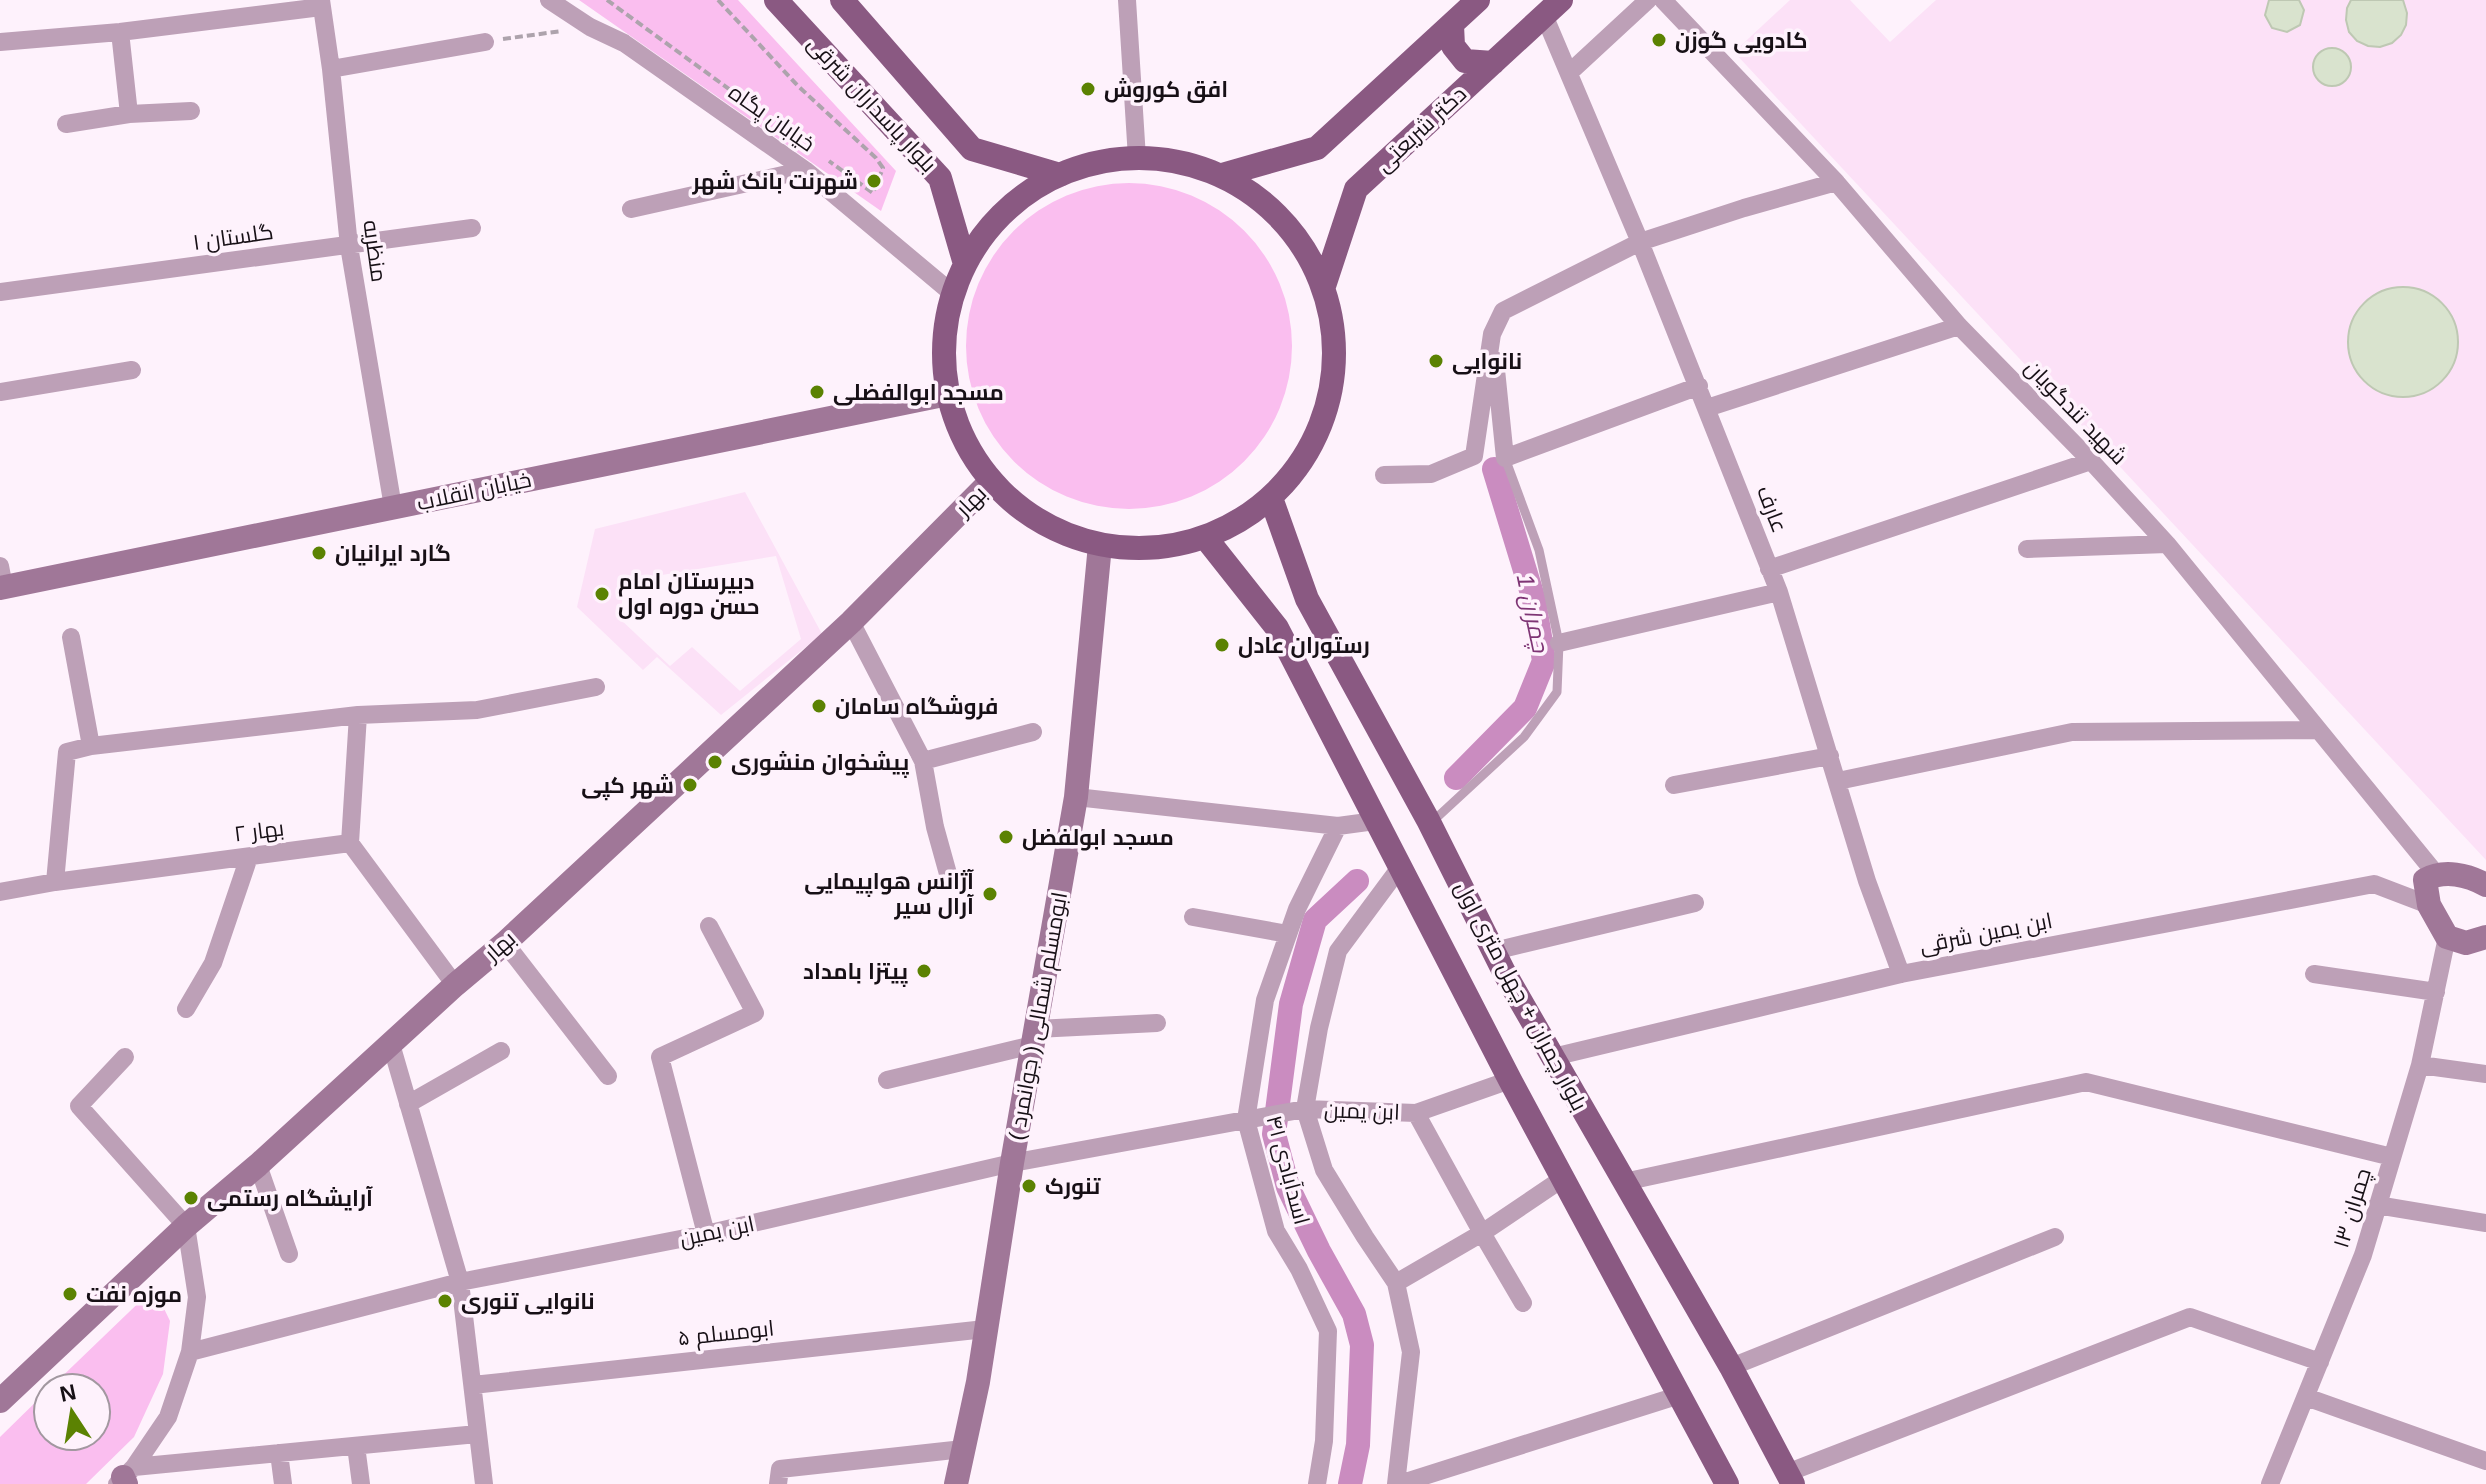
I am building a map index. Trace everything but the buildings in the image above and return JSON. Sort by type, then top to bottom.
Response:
[{"type":"main road","name":"بلوار پاسداران شرقی","points":[[776,0],[940,178],[965,264]]},
{"type":"main road","name":"بلوار پاسداران شرقی","points":[[842,0],[972,149],[1060,175]]},
{"type":"main road","points":[[1222,175],[1317,148],[1478,0]]},
{"type":"main road","name":"دکتر شریعتی","points":[[1324,286],[1356,189],[1553,8]]},
{"type":"main road","points":[[1452,25],[1453,46],[1465,61],[1493,63]]},
{"type":"main road","points":[[1137,158],[1180,162],[1222,175],[1265,202],[1283,221],[1300,240],[1324,286],[1336,342],[1330,400],[1308,453],[1271,498],[1240,521],[1205,537],[1153,548],[1100,545],[1040,522],[991,481],[964,440],[948,394],[944,350],[946,322],[953,294],[965,264],[990,228],[1022,197],[1060,175],[1098,162],[1137,158]]},
{"type":"main road","name":"خیابان انقلاب","points":[[1,580],[393,507],[948,394]]},
{"type":"main road","name":"بهار","points":[[0,1401],[186,1226],[505,943],[851,622],[991,481]]},
{"type":"main road","name":"بلوار چمران + چهل متری اول","points":[[1271,498],[1307,599],[1430,824],[1494,951],[1731,1367],[1790,1479]]},
{"type":"main road","name":"بلوار چمران + چهل متری اول","points":[[1205,537],[1277,628],[1562,1179],[1727,1484]]},
{"type":"main road","name":"ابومسلم شمالی ( جوانمرد )","points":[[956,1484],[970,1427],[1076,797],[1100,545]]},
{"type":"main road","points":[[2471,941],[2429,905],[2425,880],[2436,874],[2473,878],[2486,885]]},
{"type":"main road","points":[[0,1374],[42,1361]]},
{"type":"street","name":"خیابان پگاه","points":[[549,0],[590,27],[624,43],[805,170],[953,294]]},
{"type":"street","points":[[1127,0],[1137,158]]},
{"type":"street","points":[[1569,73],[1648,0]]},
{"type":"street","name":"شهید تندگویان","points":[[1663,0],[1836,182],[1959,326],[2167,544],[2436,874]]},
{"type":"street","points":[[0,42],[120,32],[321,3]]},
{"type":"street","name":"منظریه","points":[[321,3],[349,246],[393,507]]},
{"type":"street","name":"عارف","points":[[1553,8],[1569,73],[1699,386],[1779,592],[1867,881],[1901,974]]},
{"type":"street","points":[[120,32],[129,114]]},
{"type":"street","points":[[331,69],[485,42]]},
{"type":"street","points":[[66,124],[129,114],[191,111]]},
{"type":"street","points":[[631,209],[805,170]]},
{"type":"street","points":[[1384,475],[1431,474],[1474,456],[1492,334],[1503,311],[1640,242],[1836,182]]},
{"type":"street","name":"گلستان ۱","points":[[0,292],[472,228]]},
{"type":"street","points":[[1707,408],[1959,326]]},
{"type":"street","points":[[1492,334],[1505,458],[1699,386]]},
{"type":"street","points":[[0,392],[132,370]]},
{"type":"street","points":[[1769,569],[2091,461]]},
{"type":"street","points":[[2027,549],[2167,544]]},
{"type":"street","points":[[1559,643],[1779,592]]},
{"type":"street","points":[[851,622],[923,761],[935,827],[950,881]]},
{"type":"street","points":[[71,637],[91,746]]},
{"type":"street","points":[[55,882],[67,752],[91,746],[358,715],[477,710],[596,687]]},
{"type":"street","points":[[358,715],[350,843],[455,985]]},
{"type":"street","points":[[1838,781],[2072,732],[2318,730]]},
{"type":"street","points":[[923,761],[1033,732]]},
{"type":"street","points":[[1674,785],[1830,756]]},
{"type":"street","points":[[1076,797],[1338,826],[1375,821]]},
{"type":"street","name":"اسدآبادی ۴۱","points":[[1317,1484],[1324,1441],[1328,1331],[1299,1269],[1276,1231],[1246,1120],[1265,1000],[1297,909],[1338,826]]},
{"type":"street","name":"بهار ۲","points":[[0,891],[350,843]]},
{"type":"street","points":[[186,1009],[213,963],[249,857]]},
{"type":"street","points":[[1401,866],[1338,951],[1319,1028],[1305,1109],[1324,1170],[1396,1283],[1411,1352],[1397,1484],[1680,1395]]},
{"type":"street","name":"ابن یمین شرقی","points":[[1553,1057],[1901,974],[2374,884],[2429,905]]},
{"type":"street","points":[[1494,951],[1695,903]]},
{"type":"street","points":[[1193,917],[1288,934]]},
{"type":"street","points":[[706,1234],[660,1057],[755,1013],[709,926]]},
{"type":"street","name":"چمران ۱۳","points":[[2270,1484],[2363,1255],[2420,1065],[2436,992],[2471,941]]},
{"type":"street","points":[[505,943],[608,1076]]},
{"type":"street","points":[[2314,974],[2436,992]]},
{"type":"street","points":[[887,1080],[1034,1037],[1157,1023]]},
{"type":"street","points":[[391,1044],[460,1282],[484,1484]]},
{"type":"street","points":[[408,1104],[501,1051]]},
{"type":"street","points":[[125,1057],[79,1106],[186,1226],[197,1297],[190,1352],[168,1417],[125,1478]]},
{"type":"street","points":[[2420,1065],[2486,1074]]},
{"type":"street","name":"ابن یمین","points":[[190,1352],[460,1282],[706,1234],[1012,1163],[1305,1109],[1416,1113],[1510,1080]]},
{"type":"street","points":[[1624,1182],[2086,1082],[2392,1157]]},
{"type":"street","points":[[1416,1113],[1523,1303]]},
{"type":"street","points":[[258,1165],[289,1254]]},
{"type":"street","points":[[1396,1283],[1482,1233],[1562,1179]]},
{"type":"street","points":[[2377,1205],[2486,1223]]},
{"type":"street","points":[[1731,1367],[2055,1237]]},
{"type":"street","points":[[1790,1479],[2190,1317],[2320,1362]]},
{"type":"street","name":"ابومسلم ۵","points":[[473,1385],[985,1329]]},
{"type":"street","points":[[2306,1397],[2486,1461]]},
{"type":"street","points":[[125,1478],[279,1453],[477,1434]]},
{"type":"street","points":[[356,1446],[361,1484]]},
{"type":"street","points":[[778,1484],[780,1469],[963,1449]]},
{"type":"street","points":[[279,1453],[283,1484]]},
{"type":"lane","points":[[1430,824],[1524,737],[1557,692],[1559,643],[1539,550],[1505,458]]},
{"type":"path","points":[[607,0],[750,104]]},
{"type":"path","points":[[718,0],[798,86],[876,158],[883,168],[877,187],[873,193],[824,158]]},
{"type":"path","points":[[485,42],[590,27]]},
{"type":"shaded area","points":[[579,0],[738,0],[896,171],[881,211]]},
{"type":"shaded area","points":[[1790,0],[1850,0],[1890,42],[1936,0],[2486,0],[2486,860],[1734,52]]},
{"type":"shaded area","points":[[1129,183],[1161,186],[1206,202],[1244,231],[1273,269],[1289,314],[1292,346],[1289,378],[1273,423],[1244,461],[1206,490],[1161,506],[1129,509],[1097,506],[1052,490],[1014,461],[985,423],[969,378],[966,346],[969,314],[985,269],[1014,231],[1052,202],[1097,186]]},
{"type":"shaded area","name":"دبیرستان امام حسن دوره اول","points":[[745,492],[822,634],[721,715],[657,657],[643,670],[577,607],[595,529]],"holes":[[[776,556],[801,639],[740,691],[692,647],[670,666],[619,618],[626,581]]]},
{"type":"shaded area","points":[[154,1288],[170,1321],[163,1374],[134,1437],[86,1484],[0,1484],[0,1437],[32,1406],[32,1452],[112,1452],[112,1372],[67,1372]]},
{"type":"waterway","name":"چمران 1","points":[[1456,778],[1525,708],[1544,661],[1534,600],[1494,469]]},
{"type":"waterway","points":[[1350,1484],[1358,1445],[1362,1345],[1354,1314],[1288,1187],[1274,1134],[1291,1004],[1315,920],[1357,881]]},
{"type":"place","name":"کادویی گوزن","points":[[1659,40]]},
{"type":"place","name":"افق کوروش","points":[[1088,89]]},
{"type":"place","name":"شهرنت بانک شهر","points":[[874,181]]},
{"type":"place","name":"نانوایی","points":[[1436,361]]},
{"type":"place","name":"مسجد ابوالفضلی","points":[[817,392]]},
{"type":"place","name":"گارد ایرانیان","points":[[319,553]]},
{"type":"place","name":"دبیرستان امام حسن دوره اول","points":[[602,594]]},
{"type":"place","name":"رستوران عادل","points":[[1222,645]]},
{"type":"place","name":"فروشگاه سامان","points":[[819,706]]},
{"type":"place","name":"پیشخوان منشوری","points":[[715,762]]},
{"type":"place","name":"شهر کپی","points":[[690,785]]},
{"type":"place","name":"مسجد ابولفضل","points":[[1006,837]]},
{"type":"place","name":"آژانس هواپیمایی آرال سیر","points":[[990,894]]},
{"type":"place","name":"پیتزا بامداد","points":[[924,971]]},
{"type":"place","name":"تنورک","points":[[1029,1186]]},
{"type":"place","name":"آرایشگاه رستمی","points":[[191,1198]]},
{"type":"place","name":"موزه نفت","points":[[70,1294]]},
{"type":"place","name":"نانوایی تنوری","points":[[445,1301]]}]
